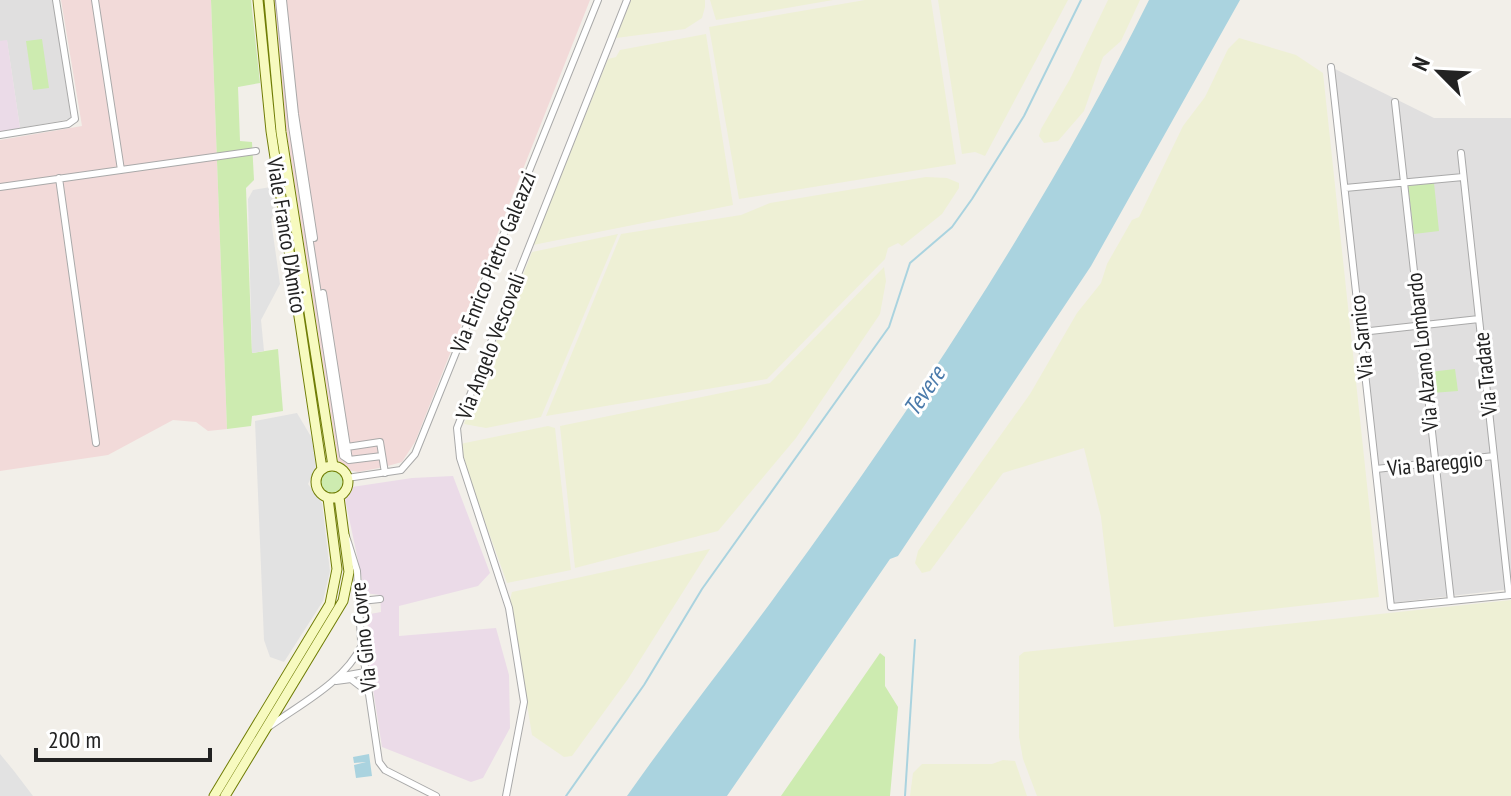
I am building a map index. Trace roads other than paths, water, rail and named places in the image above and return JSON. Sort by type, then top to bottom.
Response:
[{"type":"street","points":[[0,135],[68,124],[75,119],[56,0]]},
{"type":"street","points":[[95,0],[121,170]]},
{"type":"street","name":"Viale Franco D'Amico","points":[[258,0],[271,131],[322,469]]},
{"type":"street","name":"Viale Franco D'Amico","points":[[269,0],[281,132],[333,466]]},
{"type":"street","points":[[281,0],[295,117],[349,460]]},
{"type":"street","points":[[281,0],[295,140],[343,456],[349,460],[382,456]]},
{"type":"street","name":"Via Enrico Pietro Galeazzi","points":[[347,478],[401,470],[415,454],[598,0]]},
{"type":"street","name":"Via Angelo Vescovali","points":[[506,796],[524,702],[509,608],[460,458],[457,428],[627,0]]},
{"type":"street","name":"Via Sarnico","points":[[1331,67],[1391,607],[1451,601]]},
{"type":"street","name":"Via Alzano Lombardo","points":[[1395,102],[1451,601]]},
{"type":"street","points":[[0,187],[256,151]]},
{"type":"street","name":"Via Tradate","points":[[1461,153],[1510,595]]},
{"type":"street","points":[[1345,188],[1463,177]]},
{"type":"street","points":[[59,178],[96,443]]},
{"type":"street","points":[[1361,332],[1479,319]]},
{"type":"street","points":[[347,447],[380,442],[385,473]]},
{"type":"street","name":"Via Bareggio","points":[[1376,469],[1494,456]]},
{"type":"street","points":[[333,466],[347,478],[346,489],[339,497],[328,498],[319,493],[315,483],[322,469],[333,466]]},
{"type":"street","points":[[225,796],[343,601],[349,572],[339,497]]},
{"type":"street","points":[[214,796],[330,604],[337,569],[328,498]]},
{"type":"street","name":"Via Gino Covre","points":[[344,532],[354,554],[361,601],[365,672],[383,768],[436,796]]},
{"type":"street","points":[[1451,601],[1510,595]]},
{"type":"street","points":[[361,601],[380,599]]},
{"type":"street","points":[[269,727],[333,681],[350,664],[362,645]]},
{"type":"street","points":[[333,681],[365,672]]},
{"type":"street","points":[[333,681],[351,679],[368,692]]},
{"type":"water","name":"Tevere","points":[[1149,0],[1240,0],[1091,266],[898,556],[890,559],[727,796],[627,796],[830,520],[929,377],[1067,154]]},
{"type":"water","points":[[369,754],[372,776],[356,778],[354,765],[366,762],[354,763],[353,757]]},
{"type":"waterway","points":[[566,796],[644,685],[702,589],[889,327],[910,263],[952,227],[972,199],[1024,116],[1081,0]]},
{"type":"waterway","points":[[905,796],[915,640]]}]
